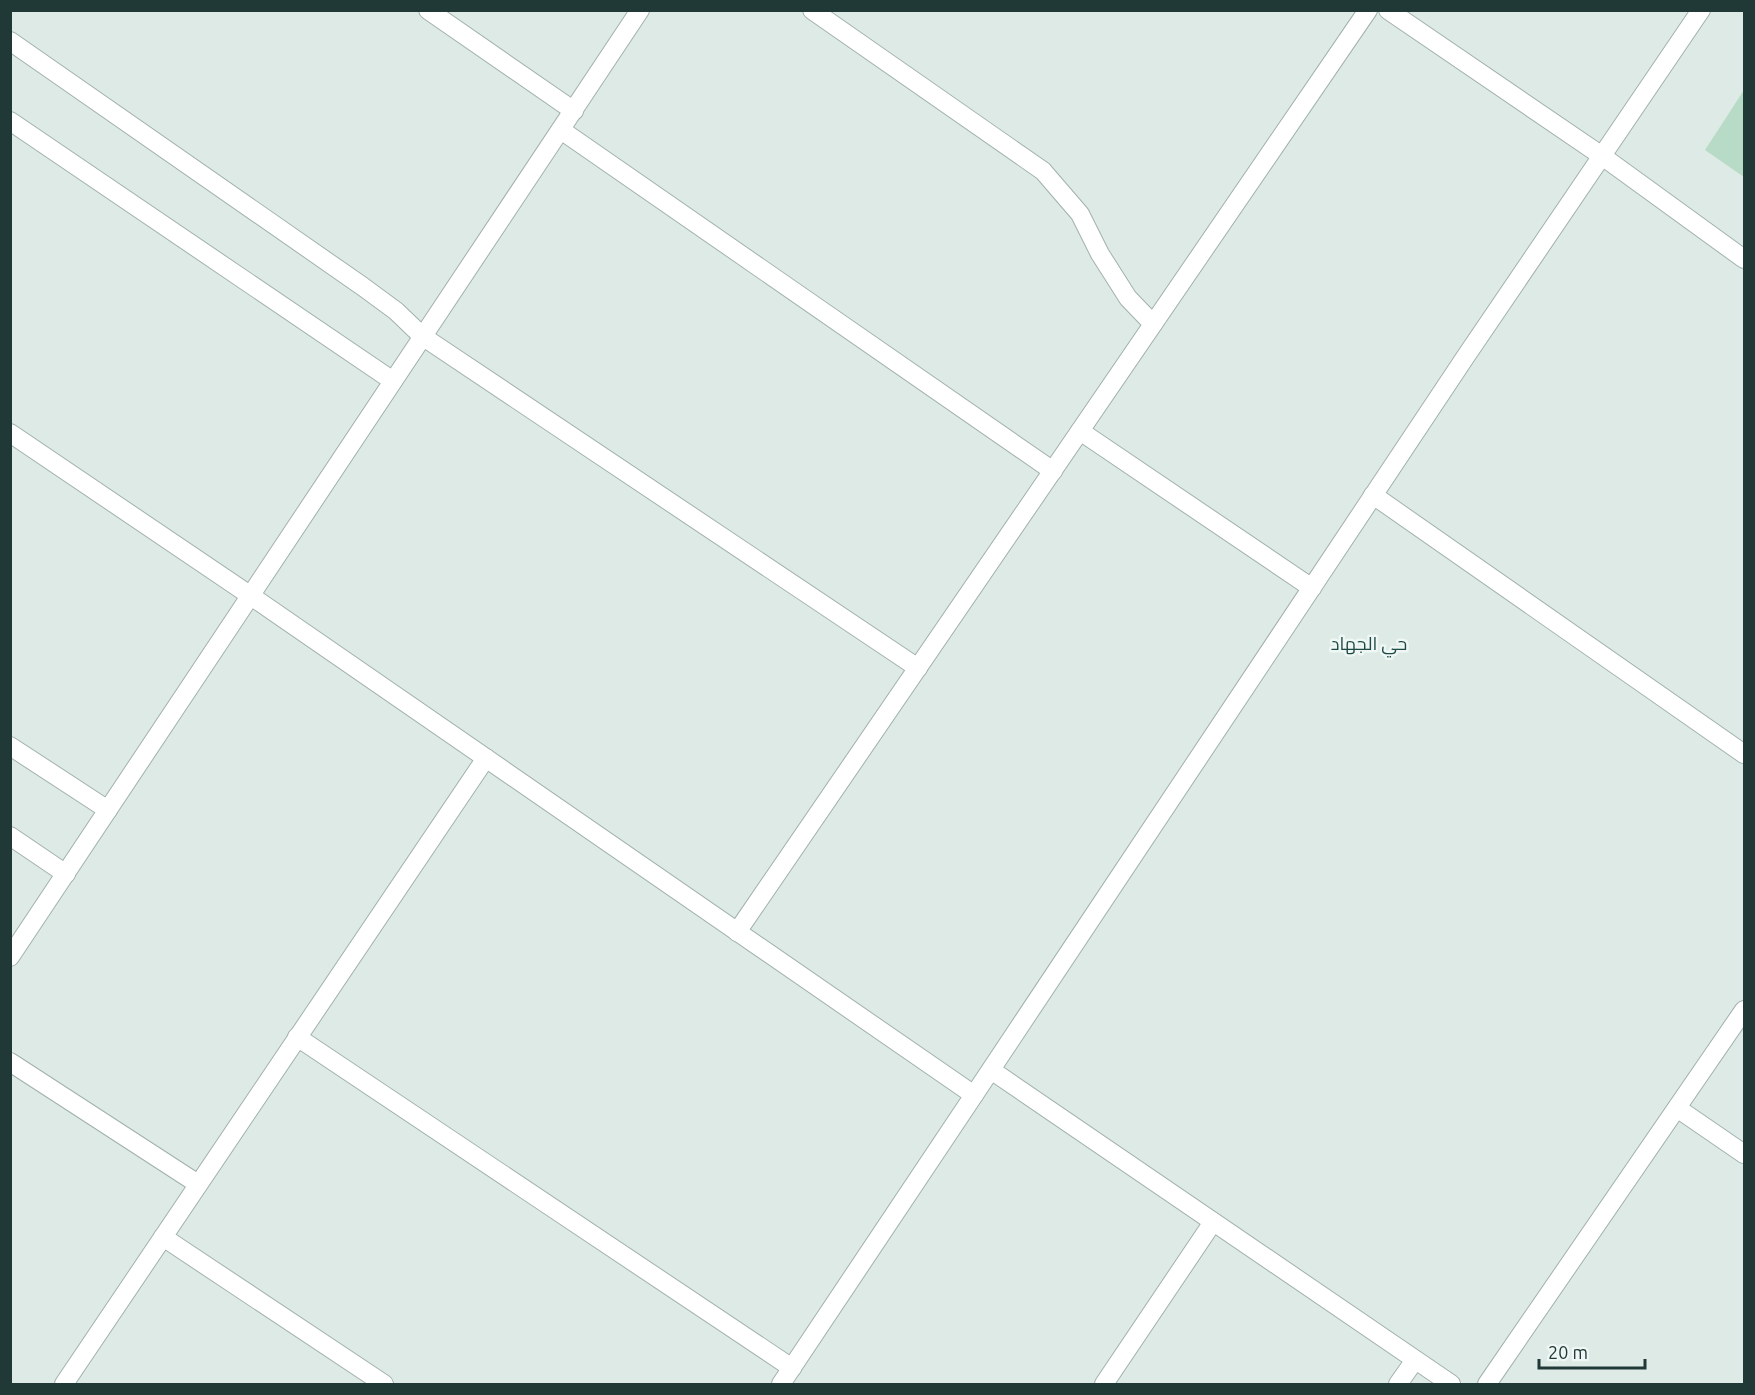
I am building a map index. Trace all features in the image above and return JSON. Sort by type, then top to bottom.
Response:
[{"type":"street","points":[[428,10],[574,111]]},
{"type":"street","points":[[10,957],[640,10]]},
{"type":"street","points":[[812,10],[1042,171],[1080,214],[1100,254],[1128,298],[1154,324]]},
{"type":"street","points":[[737,932],[1368,10]]},
{"type":"street","points":[[1388,10],[1602,156],[1744,259]]},
{"type":"street","points":[[782,1384],[1373,495],[1701,10]]},
{"type":"street","points":[[10,41],[363,286],[396,311],[422,336],[918,668]]},
{"type":"street","points":[[10,121],[393,381]]},
{"type":"street","points":[[561,130],[1053,471]]},
{"type":"street","points":[[1080,431],[1312,588]]},
{"type":"street","points":[[10,433],[251,596],[974,1095]]},
{"type":"street","points":[[1373,495],[1744,754]]},
{"type":"street","points":[[10,746],[108,810]]},
{"type":"street","points":[[64,1384],[486,758]]},
{"type":"street","points":[[10,836],[66,874]]},
{"type":"street","points":[[1487,1384],[1744,1011]]},
{"type":"street","points":[[297,1037],[792,1368]]},
{"type":"street","points":[[10,1062],[198,1184]]},
{"type":"street","points":[[991,1070],[1450,1384]]},
{"type":"street","points":[[1677,1108],[1744,1154]]},
{"type":"street","points":[[1104,1384],[1213,1222]]},
{"type":"street","points":[[163,1237],[384,1384]]},
{"type":"street","points":[[1398,1384],[1415,1360]]},
{"type":"green space","points":[[1744,90],[1744,177],[1705,150]]},
{"type":"district","name":"حي الجهاد","points":[[1369,644]]}]
